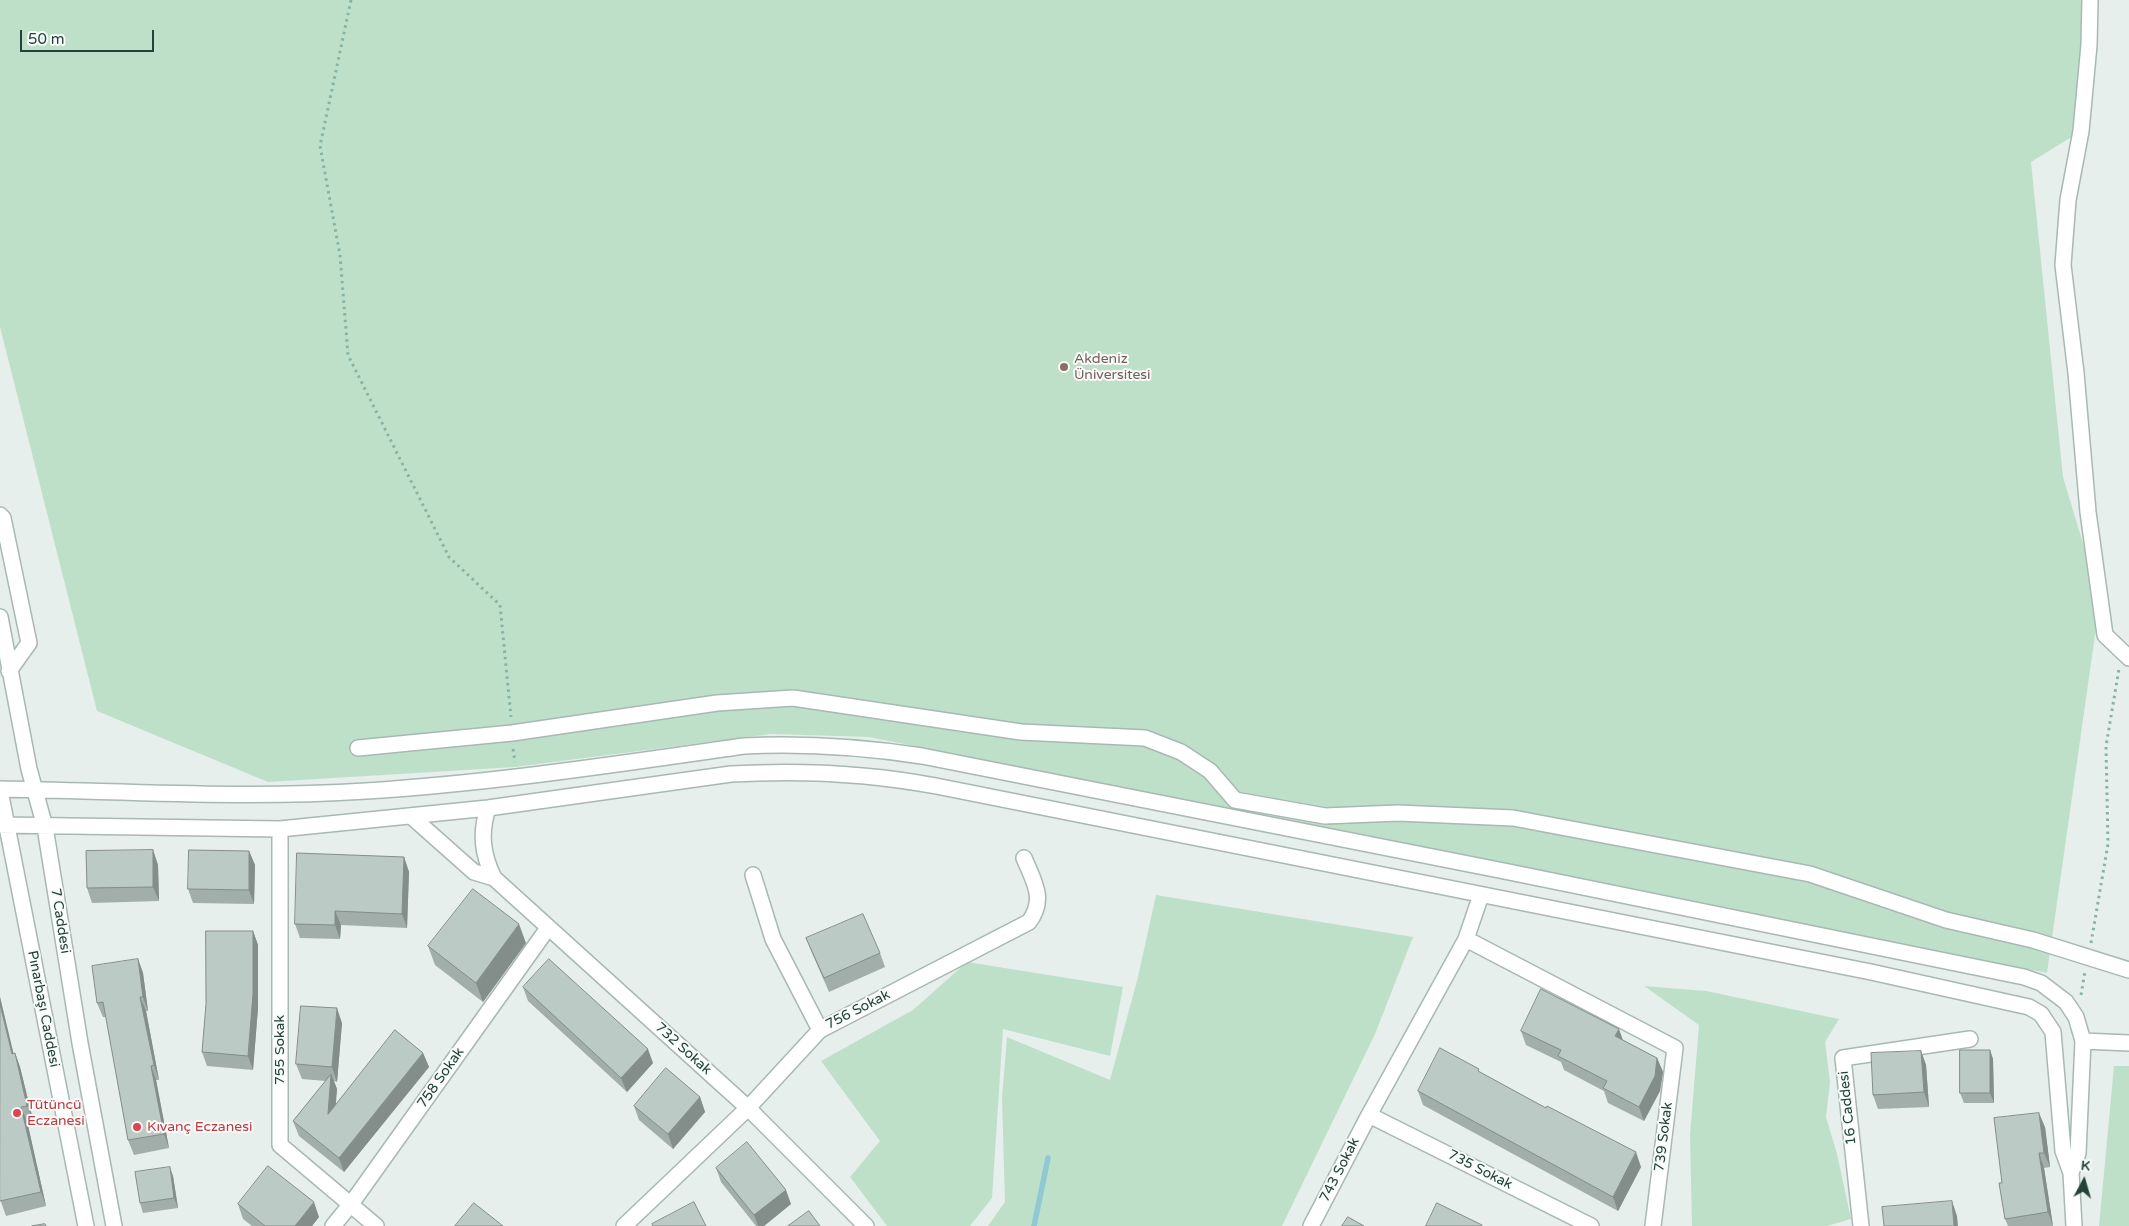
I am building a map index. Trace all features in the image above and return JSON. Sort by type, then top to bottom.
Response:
[{"type":"street","points":[[2090,0],[2089,45],[2082,131],[2068,200],[2063,265],[2076,373],[2088,512],[2105,635],[2125,655]]},
{"type":"street","points":[[0,515],[3,518],[28,643],[9,671]]},
{"type":"street","name":"7 Caddesi","points":[[0,617],[9,671],[34,789],[45,827],[80,1042],[114,1226]]},
{"type":"street","points":[[358,748],[512,733],[717,703],[793,698],[1021,732],[1145,738],[1181,752],[1210,771],[1235,800],[1325,816],[1398,813],[1513,818],[1810,874],[1946,920],[2034,940],[2129,970]]},
{"type":"street","points":[[0,790],[34,789],[160,794],[345,792],[519,778],[744,746],[825,745],[874,749],[922,756],[1485,867],[2024,977],[2041,983],[2066,1002],[2076,1017],[2083,1041],[2078,1153],[2071,1173]]},
{"type":"street","points":[[4,825],[280,829],[488,808],[731,774],[811,771],[853,774],[936,786],[1481,896],[1862,970],[2029,1007],[2041,1014],[2053,1032],[2063,1151],[2071,1173],[2074,1226]]},
{"type":"street","name":"Pınarbaşı Caddesi","points":[[0,790],[4,825],[86,1226]]},
{"type":"street","name":"732 Sokak","points":[[488,808],[483,825],[482,843],[488,867],[494,878],[748,1108],[866,1226]]},
{"type":"street","name":"732 Sokak","points":[[412,817],[474,872],[494,878]]},
{"type":"street","name":"755 Sokak","points":[[280,829],[280,1145],[376,1226]]},
{"type":"street","name":"756 Sokak","points":[[624,1226],[748,1108],[820,1030],[1029,922],[1034,915],[1039,898],[1038,890],[1024,858]]},
{"type":"street","points":[[752,875],[773,939],[820,1030]]},
{"type":"street","name":"743 Sokak","points":[[1311,1226],[1369,1115],[1466,939],[1481,896]]},
{"type":"street","name":"758 Sokak","points":[[333,1226],[548,928]]},
{"type":"street","name":"739 Sokak","points":[[1466,939],[1675,1048],[1653,1226]]},
{"type":"street","name":"16 Caddesi","points":[[1861,1226],[1843,1058],[1970,1039]]},
{"type":"street","points":[[2083,1041],[2129,1043]]},
{"type":"street","name":"735 Sokak","points":[[1369,1115],[1591,1226]]},
{"type":"path","points":[[351,0],[320,146],[340,255],[348,354],[449,556],[500,605],[515,767]]},
{"type":"path","points":[[2080,998],[2108,844],[2106,746],[2125,655]]},
{"type":"green space","name":"Akdeniz Üniversitesi","points":[[0,0],[2088,0],[2081,131],[2031,162],[2063,477],[2100,600],[2047,973],[869,737],[771,734],[515,767],[268,782],[97,711],[0,327]]},
{"type":"green space","points":[[1156,895],[1413,937],[1375,1034],[1282,1226],[988,1226],[1005,1202],[1002,1098],[1007,1037],[1110,1080],[1138,977]]},
{"type":"green space","points":[[967,962],[1123,987],[1110,1056],[1003,1029],[992,1198],[970,1226],[887,1226],[850,1177],[880,1141],[821,1061],[913,1010]]},
{"type":"green space","points":[[1644,986],[1706,991],[1839,1019],[1825,1042],[1830,1082],[1826,1117],[1837,1154],[1851,1219],[1827,1226],[1692,1226],[1690,1135],[1699,1025]]},
{"type":"green space","points":[[2114,1066],[2129,1066],[2129,1226],[2099,1226]]},
{"type":"building","points":[[153,850],[153,887],[87,888],[86,851]]},
{"type":"building","points":[[189,850],[249,851],[249,890],[188,889]]},
{"type":"building","points":[[297,853],[404,857],[402,914],[335,911],[335,925],[295,924]]},
{"type":"building","points":[[473,889],[519,924],[476,983],[428,946]]},
{"type":"building","points":[[863,914],[880,953],[824,978],[806,938]]},
{"type":"building","points":[[206,931],[253,931],[253,994],[248,1056],[202,1052],[206,1004]]},
{"type":"building","points":[[138,959],[143,997],[140,997],[154,1065],[151,1066],[164,1134],[128,1140],[103,1002],[97,1003],[92,966]]},
{"type":"building","points":[[549,959],[648,1049],[621,1078],[523,987]]},
{"type":"building","points":[[1541,989],[1619,1029],[1615,1036],[1657,1058],[1655,1076],[1639,1107],[1603,1088],[1607,1081],[1558,1056],[1561,1050],[1521,1031]]},
{"type":"building","points":[[0,1004],[12,1054],[15,1053],[27,1106],[21,1107],[41,1192],[0,1201]]},
{"type":"building","points":[[301,1006],[337,1008],[332,1067],[296,1064]]},
{"type":"building","points":[[395,1030],[423,1053],[339,1158],[293,1121],[331,1074],[328,1114]]},
{"type":"building","points":[[1440,1048],[1546,1108],[1547,1106],[1636,1152],[1613,1197],[1418,1091]]},
{"type":"building","points":[[1960,1050],[1990,1050],[1990,1093],[1960,1093]]},
{"type":"building","points":[[1921,1051],[1924,1092],[1873,1095],[1871,1053]]},
{"type":"building","points":[[666,1068],[700,1097],[668,1134],[634,1106]]},
{"type":"building","points":[[2039,1113],[2044,1153],[2039,1153],[2048,1212],[2005,1219],[1999,1183],[2002,1183],[1994,1118]]},
{"type":"building","points":[[747,1142],[786,1190],[754,1215],[716,1168]]},
{"type":"building","points":[[268,1166],[314,1202],[295,1226],[265,1226],[238,1204]]},
{"type":"building","points":[[170,1167],[174,1198],[140,1203],[135,1172]]},
{"type":"building","points":[[1952,1201],[1954,1226],[1884,1226],[1882,1207]]},
{"type":"building","points":[[694,1202],[706,1226],[653,1226],[652,1224]]},
{"type":"building","points":[[474,1203],[503,1226],[455,1226]]},
{"type":"building","points":[[1437,1203],[1482,1225],[1482,1226],[1426,1226]]},
{"type":"building","points":[[809,1211],[820,1226],[788,1226]]},
{"type":"building","points":[[1348,1217],[1364,1226],[1342,1226]]},
{"type":"waterway","points":[[1034,1226],[1048,1158]]},
{"type":"place","name":"Akdeniz Üniversitesi","points":[[1064,367]]},
{"type":"place","name":"Tütüncü Eczanesi","points":[[17,1113]]},
{"type":"place","name":"Kıvanç Eczanesi","points":[[137,1127]]}]
